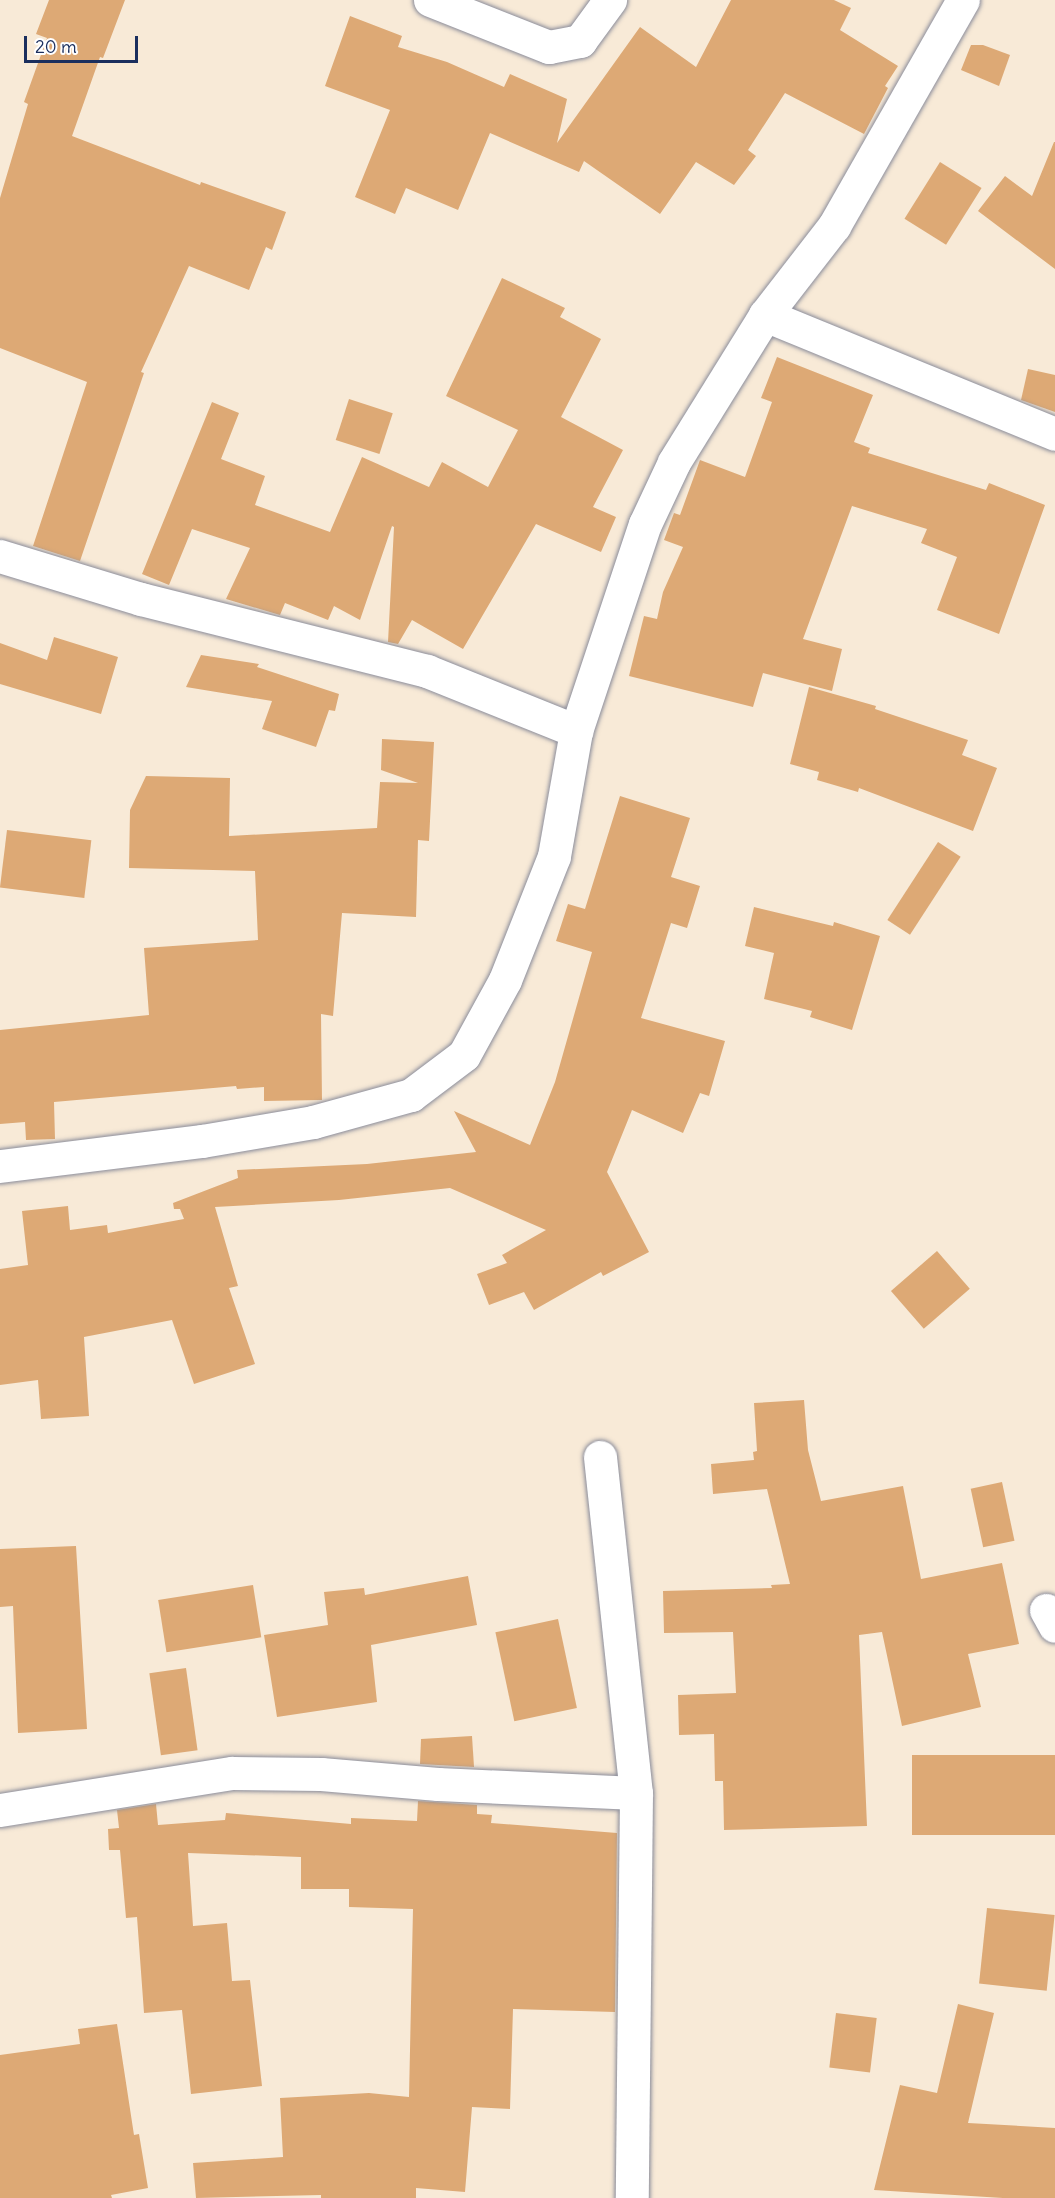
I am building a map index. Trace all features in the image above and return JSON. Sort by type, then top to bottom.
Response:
[{"type":"street","points":[[430,0],[549,48],[580,41],[609,0]]},
{"type":"street","points":[[0,1166],[202,1141],[313,1122],[411,1095],[464,1055],[505,980],[554,856],[576,731],[645,524],[674,462],[765,315],[834,226],[963,0]]},
{"type":"street","points":[[765,315],[1055,434]]},
{"type":"street","points":[[0,556],[141,598],[427,671],[576,731]]},
{"type":"street","points":[[600,1457],[636,1793],[632,2198]]},
{"type":"street","points":[[0,1810],[232,1773],[321,1774],[438,1784],[636,1793]]},
{"type":"building","points":[[49,0],[125,0],[103,58],[100,57],[72,136],[200,185],[201,182],[286,212],[272,250],[266,247],[249,290],[189,266],[141,372],[144,373],[80,561],[33,546],[87,382],[0,348],[0,198],[28,104],[24,102],[47,38],[36,34]]},
{"type":"building","points":[[731,0],[834,0],[851,8],[840,30],[898,66],[885,86],[888,88],[864,134],[785,93],[748,150],[756,156],[734,185],[696,162],[660,214],[584,161],[579,172],[490,133],[458,210],[406,188],[395,214],[355,197],[390,110],[325,86],[350,16],[402,36],[398,47],[447,62],[504,87],[510,74],[567,99],[557,143],[640,27],[696,67]]},
{"type":"building","points":[[971,45],[983,45],[1010,55],[999,86],[961,70]]},
{"type":"building","points":[[1054,142],[1055,269],[978,211],[1005,176],[1032,196]]},
{"type":"building","points":[[940,162],[982,188],[946,245],[904,219]]},
{"type":"building","points":[[502,278],[565,308],[560,317],[601,339],[561,417],[623,450],[593,507],[616,517],[601,552],[536,524],[463,649],[412,620],[398,644],[388,642],[394,527],[392,526],[360,620],[334,606],[328,620],[285,603],[280,615],[226,599],[250,548],[192,529],[169,585],[142,574],[212,402],[239,413],[221,459],[265,476],[255,505],[330,532],[362,457],[429,487],[442,462],[488,487],[518,430],[446,396]]},
{"type":"building","points":[[777,357],[873,395],[854,442],[870,448],[868,453],[986,490],[989,483],[1045,505],[999,634],[937,610],[957,557],[921,543],[927,529],[852,506],[803,639],[842,649],[832,691],[763,673],[753,707],[629,676],[644,616],[657,619],[663,592],[683,547],[664,540],[674,513],[680,515],[700,460],[745,477],[772,402],[761,398]]},
{"type":"building","points":[[1028,369],[1055,375],[1055,412],[1021,400]]},
{"type":"building","points":[[349,399],[393,413],[379,454],[336,440]]},
{"type":"building","points":[[54,637],[118,657],[101,714],[0,684],[0,643],[47,660]]},
{"type":"building","points":[[201,655],[259,664],[257,667],[339,694],[335,711],[329,710],[316,747],[262,729],[272,701],[186,687]]},
{"type":"building","points":[[809,687],[876,706],[875,709],[968,740],[962,755],[997,768],[973,831],[859,788],[858,792],[817,780],[819,772],[790,764]]},
{"type":"building","points":[[382,739],[434,742],[429,841],[418,840],[416,917],[342,913],[333,1016],[321,1014],[322,1100],[264,1101],[264,1087],[237,1089],[236,1086],[54,1102],[55,1139],[26,1140],[25,1122],[0,1124],[0,1030],[149,1015],[144,948],[258,940],[255,871],[129,868],[130,810],[146,776],[230,778],[229,836],[377,828],[380,782],[418,783],[381,770]]},
{"type":"building","points":[[620,796],[690,818],[671,877],[700,886],[687,928],[671,923],[641,1018],[725,1041],[709,1096],[700,1093],[683,1133],[632,1110],[607,1172],[649,1252],[603,1276],[601,1272],[534,1310],[524,1292],[489,1305],[477,1274],[507,1263],[502,1255],[546,1230],[450,1188],[339,1200],[215,1207],[238,1286],[229,1288],[255,1364],[194,1384],[172,1320],[84,1337],[89,1416],[41,1419],[38,1380],[0,1385],[0,1269],[28,1265],[22,1211],[68,1206],[70,1230],[107,1225],[108,1233],[184,1219],[180,1209],[174,1209],[173,1203],[238,1178],[237,1170],[367,1164],[476,1152],[454,1111],[530,1145],[555,1082],[592,952],[556,941],[568,904],[585,909]]},
{"type":"building","points":[[7,830],[91,840],[84,898],[0,888]]},
{"type":"building","points":[[938,842],[961,857],[910,935],[887,920]]},
{"type":"building","points":[[754,907],[833,926],[834,922],[880,936],[852,1030],[810,1017],[812,1011],[764,999],[774,953],[745,946]]},
{"type":"building","points":[[937,1251],[970,1289],[924,1329],[891,1291]]},
{"type":"building","points":[[804,1400],[808,1450],[821,1501],[903,1486],[921,1579],[1002,1563],[1019,1644],[968,1654],[981,1707],[902,1726],[882,1632],[859,1635],[867,1826],[724,1830],[723,1781],[715,1781],[714,1734],[679,1735],[678,1695],[736,1693],[733,1632],[664,1633],[663,1591],[772,1588],[771,1585],[790,1584],[767,1489],[713,1494],[711,1464],[754,1460],[753,1452],[757,1451],[754,1403]]},
{"type":"building","points":[[1002,1482],[1014,1541],[983,1547],[971,1489]]},
{"type":"building","points":[[76,1546],[87,1729],[18,1733],[13,1606],[0,1607],[0,1549]]},
{"type":"building","points":[[468,1576],[477,1625],[371,1645],[377,1702],[277,1717],[264,1635],[328,1625],[324,1592],[364,1588],[365,1595]]},
{"type":"building","points":[[253,1585],[261,1637],[166,1652],[158,1600]]},
{"type":"building","points":[[558,1619],[577,1708],[514,1721],[495,1632]]},
{"type":"building","points":[[186,1668],[198,1750],[161,1755],[149,1673]]},
{"type":"building","points":[[472,1736],[474,1767],[420,1764],[421,1739]]},
{"type":"building","points":[[912,1755],[1055,1755],[1055,1835],[912,1835]]},
{"type":"building","points":[[418,1801],[477,1805],[477,1814],[492,1815],[491,1823],[617,1833],[615,2012],[513,2009],[510,2109],[472,2107],[465,2192],[416,2188],[416,2198],[321,2198],[321,2195],[196,2198],[193,2163],[283,2157],[280,2098],[369,2093],[409,2097],[413,1909],[349,1907],[349,1889],[301,1889],[301,1857],[188,1853],[193,1926],[227,1923],[232,1981],[250,1980],[262,2086],[191,2094],[182,2010],[144,2013],[137,1917],[126,1918],[120,1850],[109,1850],[108,1829],[119,1828],[117,1810],[156,1804],[158,1825],[225,1820],[226,1813],[351,1824],[351,1818],[417,1821]]},
{"type":"building","points":[[987,1908],[1055,1915],[1047,1991],[979,1984]]},
{"type":"building","points":[[958,2004],[994,2013],[968,2123],[1055,2128],[1055,2198],[1003,2198],[874,2190],[900,2085],[937,2093]]},
{"type":"building","points":[[836,2013],[877,2018],[870,2073],[829,2068]]},
{"type":"building","points":[[117,2024],[134,2135],[139,2134],[148,2188],[111,2195],[112,2198],[0,2198],[0,2055],[80,2044],[78,2029]]}]
